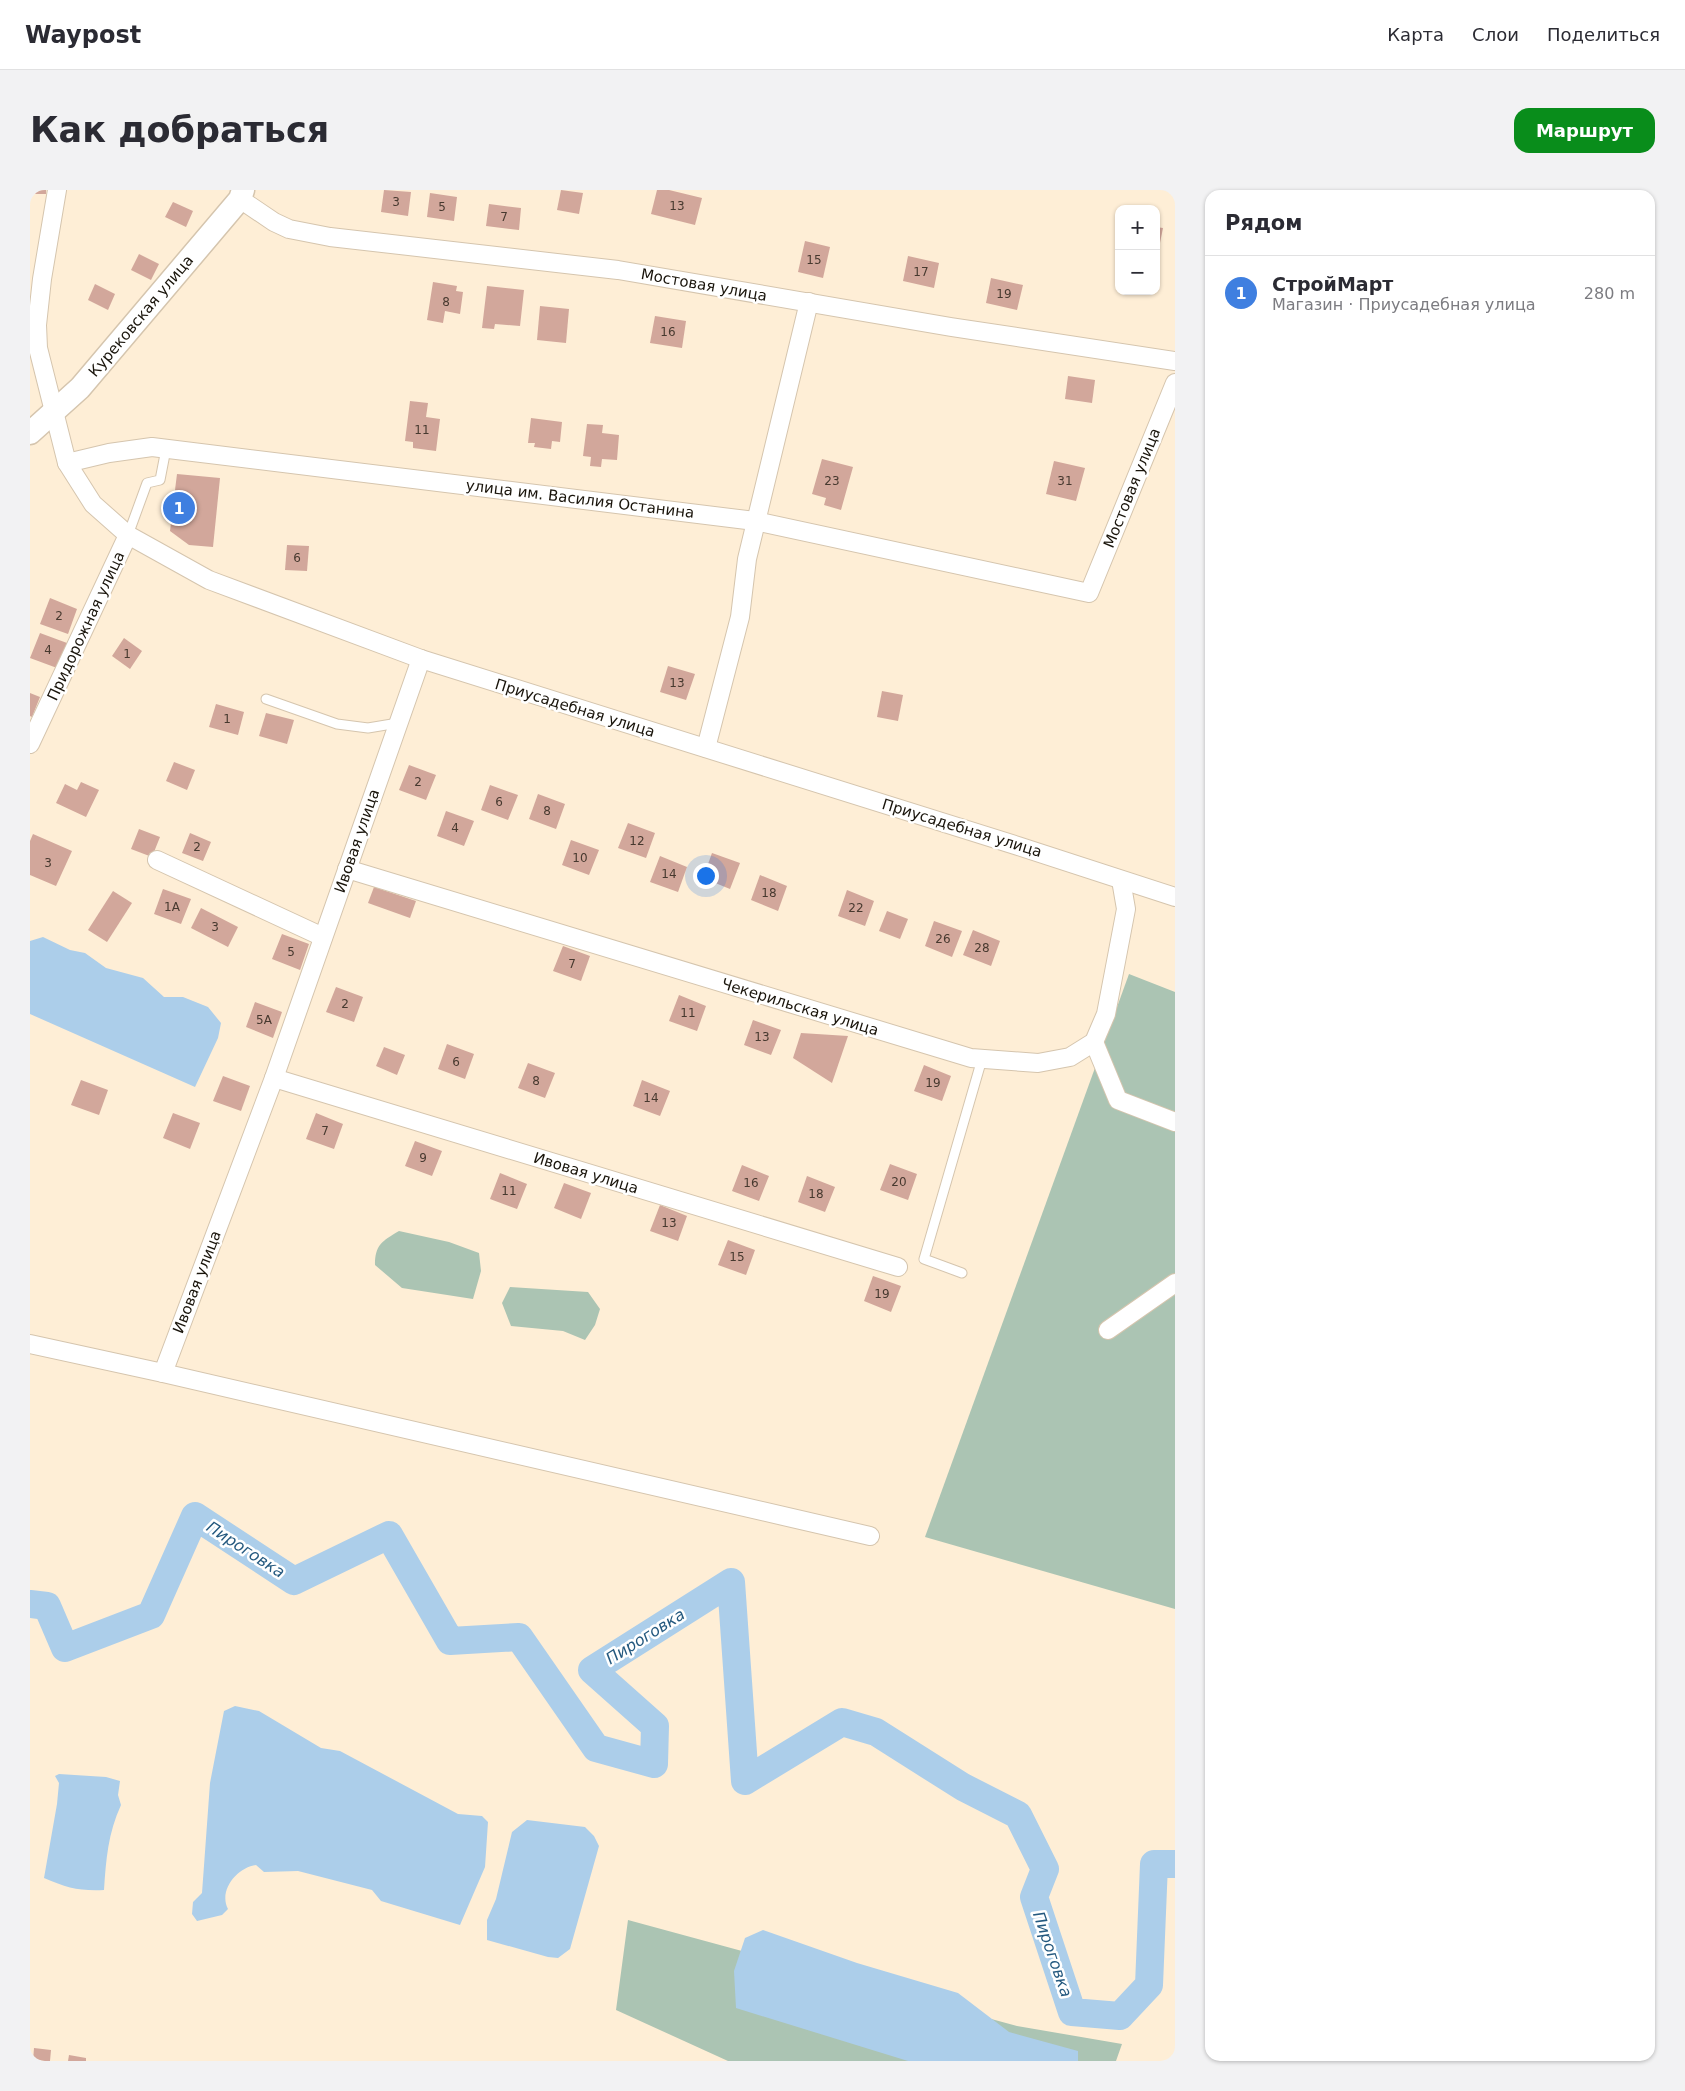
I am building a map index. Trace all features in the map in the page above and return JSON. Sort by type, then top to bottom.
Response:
[{"type":"street","name":"Приусадебная улица","points":[[57,190],[42,279],[37,325],[38,348],[67,463],[93,504],[128,534],[209,580],[421,659],[1175,897]]},
{"type":"street","name":"Курековская улица","points":[[30,433],[80,388],[130,331],[242,194]]},
{"type":"street","name":"Мостовая улица","points":[[242,194],[274,222],[289,229],[330,237],[618,270],[951,327],[1175,361]]},
{"type":"street","points":[[706,748],[740,617],[747,559],[755,521],[808,302]]},
{"type":"street","name":"Мостовая улица","points":[[1090,592],[1175,383]]},
{"type":"street","name":"улица им. Василия Останина","points":[[67,463],[108,453],[152,448],[166,449],[755,521],[1090,592]]},
{"type":"street","name":"Придорожная улица","points":[[30,744],[128,534]]},
{"type":"street","name":"Ивовая улица","points":[[163,1373],[274,1078],[421,659]]},
{"type":"street","points":[[157,860],[323,937]]},
{"type":"street","name":"Чекерильская улица","points":[[347,869],[971,1058],[1038,1063],[1070,1057],[1094,1042]]},
{"type":"street","points":[[1121,880],[1126,909],[1106,1014],[1094,1042],[1118,1100],[1175,1122]]},
{"type":"street","name":"Ивовая улица","points":[[274,1078],[898,1267]]},
{"type":"street","points":[[1108,1330],[1175,1283]]},
{"type":"street","points":[[30,1344],[870,1536]]},
{"type":"lane","points":[[128,534],[147,483],[160,480],[166,449]]},
{"type":"lane","points":[[266,699],[337,724],[368,728],[398,723]]},
{"type":"lane","points":[[962,1273],[924,1259],[982,1059]]},
{"type":"green space","points":[[1129,974],[1175,992],[1175,1609],[925,1537]]},
{"type":"green space","points":[[399,1231],[449,1242],[479,1253],[481,1271],[473,1299],[402,1288],[375,1265],[378,1248]]},
{"type":"green space","points":[[510,1287],[588,1292],[600,1309],[595,1325],[585,1340],[563,1331],[511,1326],[502,1303]]},
{"type":"green space","points":[[628,1920],[1017,2026],[1122,2044],[1116,2061],[728,2061],[616,2010]]},
{"type":"water","points":[[43,937],[70,950],[85,953],[106,968],[143,978],[164,997],[183,997],[208,1007],[221,1023],[218,1038],[195,1087],[30,1014],[30,941]]},
{"type":"water","points":[[235,1706],[259,1711],[321,1748],[340,1751],[458,1814],[482,1816],[488,1822],[485,1867],[460,1925],[381,1901],[372,1890],[298,1871],[264,1872],[256,1865],[243,1870],[232,1881],[226,1894],[228,1909],[222,1915],[197,1921],[192,1914],[193,1902],[202,1893],[210,1783],[224,1711]]},
{"type":"water","points":[[59,1774],[106,1777],[120,1781],[118,1795],[121,1805],[110,1836],[104,1890],[73,1888],[44,1878],[57,1804],[59,1783],[55,1776]]},
{"type":"water","points":[[527,1820],[585,1827],[594,1836],[599,1846],[570,1949],[558,1958],[487,1940],[487,1920],[496,1899],[512,1832]]},
{"type":"water","points":[[763,1930],[857,1963],[958,1993],[1009,2032],[1078,2051],[1078,2061],[908,2061],[736,2008],[734,1971],[745,1938]]},
{"type":"building","points":[[30,190],[46,190],[46,194],[30,194]]},
{"type":"building","points":[[384,190],[411,192],[408,216],[381,212]]},
{"type":"building","points":[[561,190],[583,193],[579,214],[557,210]]},
{"type":"building","points":[[657,190],[669,190],[702,198],[695,225],[651,214]]},
{"type":"building","points":[[430,193],[457,197],[454,221],[427,217]]},
{"type":"building","points":[[173,202],[193,211],[186,227],[165,217]]},
{"type":"building","points":[[489,204],[521,208],[519,230],[486,226]]},
{"type":"building","points":[[1160,228],[1163,228],[1160,243]]},
{"type":"building","points":[[805,241],[830,247],[823,278],[798,272]]},
{"type":"building","points":[[139,254],[159,264],[151,280],[131,270]]},
{"type":"building","points":[[908,256],[939,263],[934,288],[903,281]]},
{"type":"building","points":[[991,278],[1023,285],[1017,310],[986,303]]},
{"type":"building","points":[[433,282],[457,286],[456,291],[463,292],[460,314],[445,311],[443,323],[427,320]]},
{"type":"building","points":[[95,284],[115,294],[108,310],[88,300]]},
{"type":"building","points":[[487,286],[524,290],[520,326],[495,324],[494,329],[482,328]]},
{"type":"building","points":[[540,306],[569,309],[566,343],[537,340]]},
{"type":"building","points":[[655,316],[686,321],[682,348],[650,343]]},
{"type":"building","points":[[1068,376],[1095,380],[1092,403],[1065,399]]},
{"type":"building","points":[[410,401],[428,403],[426,417],[440,419],[436,451],[413,448],[413,442],[405,441]]},
{"type":"building","points":[[531,418],[562,422],[560,442],[552,441],[551,449],[534,447],[535,443],[528,443]]},
{"type":"building","points":[[587,424],[603,425],[602,433],[619,435],[617,460],[602,459],[601,467],[590,466],[591,457],[583,456]]},
{"type":"building","points":[[822,459],[853,467],[841,510],[824,505],[826,498],[812,494]]},
{"type":"building","points":[[1054,461],[1085,468],[1076,501],[1046,494]]},
{"type":"building","points":[[177,474],[220,478],[213,547],[189,545],[170,531]]},
{"type":"building","points":[[287,545],[309,546],[307,571],[285,570]]},
{"type":"building","points":[[50,598],[77,609],[68,634],[40,624]]},
{"type":"building","points":[[40,633],[67,643],[57,668],[30,658]]},
{"type":"building","points":[[124,638],[142,651],[130,669],[112,656]]},
{"type":"building","points":[[668,666],[695,674],[686,700],[660,692]]},
{"type":"building","points":[[882,691],[903,695],[898,721],[877,717]]},
{"type":"building","points":[[30,693],[40,697],[32,717],[30,716]]},
{"type":"building","points":[[216,704],[244,712],[238,735],[209,727]]},
{"type":"building","points":[[266,713],[294,720],[287,744],[259,736]]},
{"type":"building","points":[[174,762],[195,770],[187,790],[166,781]]},
{"type":"building","points":[[409,765],[436,775],[426,800],[399,790]]},
{"type":"building","points":[[81,782],[99,790],[86,817],[56,803],[65,784],[77,790]]},
{"type":"building","points":[[490,785],[518,795],[508,820],[481,810]]},
{"type":"building","points":[[538,794],[565,804],[556,829],[529,819]]},
{"type":"building","points":[[446,811],[474,821],[464,846],[437,836]]},
{"type":"building","points":[[628,823],[655,833],[646,858],[618,848]]},
{"type":"building","points":[[139,829],[160,837],[152,857],[131,849]]},
{"type":"building","points":[[190,833],[211,842],[203,861],[182,853]]},
{"type":"building","points":[[33,834],[72,851],[56,886],[30,875],[30,841]]},
{"type":"building","points":[[571,840],[599,850],[589,875],[562,865]]},
{"type":"building","points":[[712,853],[740,863],[730,889],[703,878]]},
{"type":"building","points":[[660,856],[687,867],[678,892],[650,882]]},
{"type":"building","points":[[760,875],[787,886],[778,911],[751,900]]},
{"type":"building","points":[[374,887],[416,901],[410,918],[368,903]]},
{"type":"building","points":[[163,889],[191,899],[181,924],[154,914]]},
{"type":"building","points":[[847,890],[874,901],[865,926],[838,916]]},
{"type":"building","points":[[113,891],[132,903],[107,942],[88,930]]},
{"type":"building","points":[[201,908],[238,927],[228,947],[191,928]]},
{"type":"building","points":[[887,911],[908,919],[900,939],[879,931]]},
{"type":"building","points":[[934,921],[962,931],[952,957],[925,946]]},
{"type":"building","points":[[973,930],[1000,941],[991,966],[963,955]]},
{"type":"building","points":[[282,934],[309,944],[300,970],[272,959]]},
{"type":"building","points":[[563,946],[590,956],[581,981],[553,971]]},
{"type":"building","points":[[336,987],[363,997],[354,1022],[326,1012]]},
{"type":"building","points":[[679,995],[706,1006],[697,1031],[669,1021]]},
{"type":"building","points":[[255,1002],[282,1012],[273,1038],[246,1027]]},
{"type":"building","points":[[753,1020],[781,1030],[771,1055],[744,1045]]},
{"type":"building","points":[[801,1033],[848,1036],[832,1083],[793,1058]]},
{"type":"building","points":[[447,1044],[474,1054],[465,1079],[438,1069]]},
{"type":"building","points":[[384,1047],[405,1055],[397,1075],[376,1066]]},
{"type":"building","points":[[528,1063],[555,1073],[545,1098],[518,1088]]},
{"type":"building","points":[[924,1065],[951,1076],[942,1101],[914,1091]]},
{"type":"building","points":[[223,1076],[250,1086],[241,1111],[213,1101]]},
{"type":"building","points":[[81,1080],[108,1090],[99,1115],[71,1105]]},
{"type":"building","points":[[642,1080],[670,1091],[660,1116],[633,1106]]},
{"type":"building","points":[[173,1113],[200,1123],[190,1149],[163,1138]]},
{"type":"building","points":[[316,1113],[343,1124],[334,1149],[306,1139]]},
{"type":"building","points":[[415,1141],[442,1151],[432,1176],[405,1166]]},
{"type":"building","points":[[890,1164],[917,1174],[908,1200],[880,1190]]},
{"type":"building","points":[[742,1165],[769,1176],[759,1201],[732,1191]]},
{"type":"building","points":[[500,1173],[527,1184],[517,1209],[490,1199]]},
{"type":"building","points":[[807,1176],[835,1187],[825,1212],[798,1202]]},
{"type":"building","points":[[564,1183],[591,1193],[581,1219],[554,1208]]},
{"type":"building","points":[[660,1205],[687,1216],[678,1241],[650,1231]]},
{"type":"building","points":[[728,1240],[755,1250],[746,1275],[718,1265]]},
{"type":"building","points":[[873,1276],[901,1286],[891,1312],[864,1301]]},
{"type":"building","points":[[34,2048],[51,2050],[50,2061],[33,2061]]},
{"type":"building","points":[[69,2055],[86,2058],[86,2061],[68,2061]]},
{"type":"waterway","name":"Пироговка","points":[[30,1604],[47,1606],[65,1648],[151,1615],[195,1516],[294,1581],[389,1535],[450,1641],[519,1637],[596,1748],[654,1764],[655,1726],[592,1670],[731,1582],[745,1781],[842,1722],[876,1732],[963,1787],[1018,1815],[1045,1869],[1034,1897],[1072,2012],[1120,2016],[1149,1985],[1154,1864],[1175,1864]]},
{"type":"place","name":"СтройМарт","points":[[179,508]]}]
